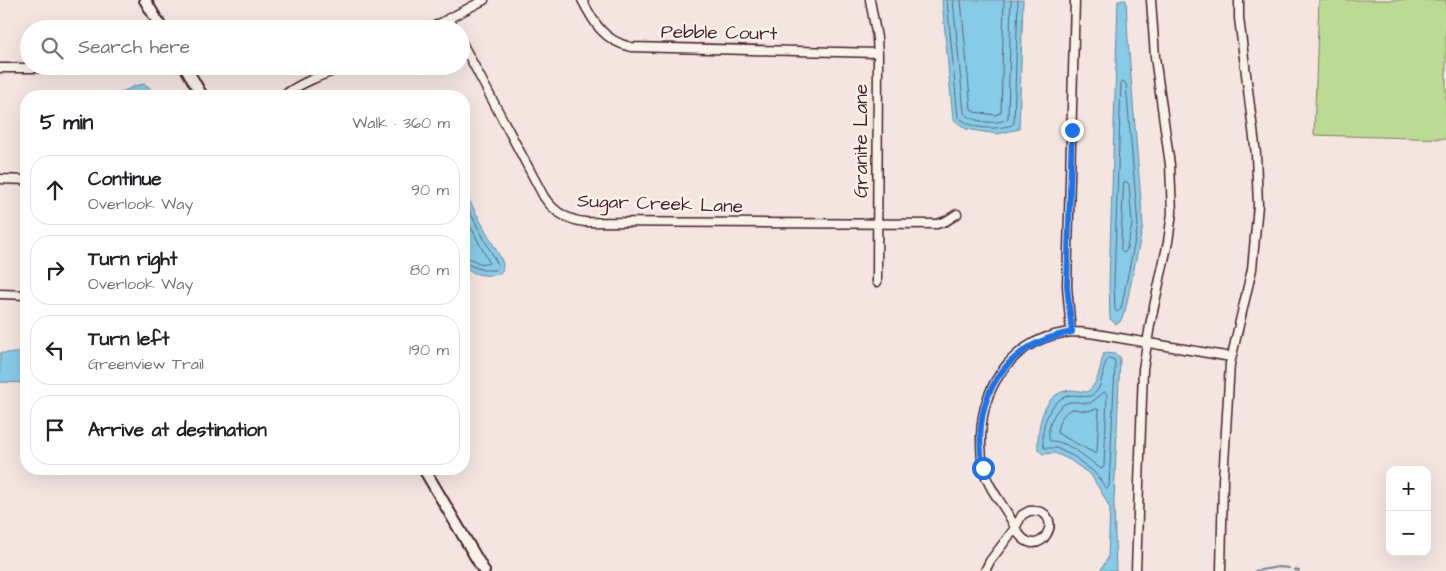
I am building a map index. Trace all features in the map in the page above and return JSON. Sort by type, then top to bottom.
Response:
[{"type":"street","points":[[145,0],[157,20]]},
{"type":"street","points":[[445,20],[484,0]]},
{"type":"street","name":"Pebble Court","points":[[582,0],[601,32],[617,43],[630,47],[878,53]]},
{"type":"street","name":"Granite Lane","points":[[870,0],[878,53],[877,282]]},
{"type":"street","points":[[1072,332],[1067,286],[1075,0]]},
{"type":"street","points":[[1136,571],[1143,369],[1172,213],[1170,165],[1154,57],[1150,0]]},
{"type":"street","points":[[1221,571],[1224,471],[1231,357],[1252,269],[1258,205],[1256,154],[1239,18],[1239,0]]},
{"type":"street","name":"Sugar Creek Lane","points":[[470,58],[540,192],[553,208],[567,218],[585,222],[937,224],[957,214]]},
{"type":"street","points":[[0,68],[20,68]]},
{"type":"street","points":[[189,75],[198,90]]},
{"type":"street","points":[[292,90],[322,75]]},
{"type":"street","points":[[0,179],[20,180]]},
{"type":"street","points":[[0,294],[20,295]]},
{"type":"street","points":[[985,571],[990,560],[1015,528],[1022,515],[1030,511],[1042,513],[1050,524],[1048,534],[1041,542],[1036,544],[1022,540],[1015,528],[1012,522],[993,494],[983,468],[981,448],[984,406],[991,388],[1000,374],[1018,355],[1042,340],[1072,332],[1096,334],[1231,357]]},
{"type":"street","points":[[428,475],[484,571]]},
{"type":"green space","points":[[1319,0],[1446,0],[1446,139],[1314,135]]},
{"type":"water","points":[[942,0],[1023,0],[1019,129],[997,134],[966,129],[953,119]]},
{"type":"water","points":[[1118,0],[1126,0],[1143,226],[1125,311],[1120,322],[1116,324],[1110,319],[1109,283]]},
{"type":"water","points":[[144,84],[151,90],[126,90]]},
{"type":"water","points":[[470,202],[503,264],[502,272],[498,274],[481,275],[471,271]]},
{"type":"water","points":[[0,353],[20,353],[20,383],[0,382]]},
{"type":"water","points":[[1104,353],[1115,354],[1120,357],[1114,501],[1116,571],[1100,571],[1108,558],[1110,509],[1091,475],[1070,460],[1055,453],[1043,454],[1038,450],[1040,422],[1048,404],[1053,397],[1061,392],[1071,390],[1087,392],[1097,379]]},
{"type":"waterway","points":[[1255,571],[1278,567],[1289,568]]},
{"type":"waterway","points":[[1295,570],[1299,571]]},
{"type":"route","points":[[983,468],[981,454],[982,416],[987,398],[995,381],[1010,361],[1025,350],[1042,340],[1072,332],[1067,286],[1072,130]]}]
